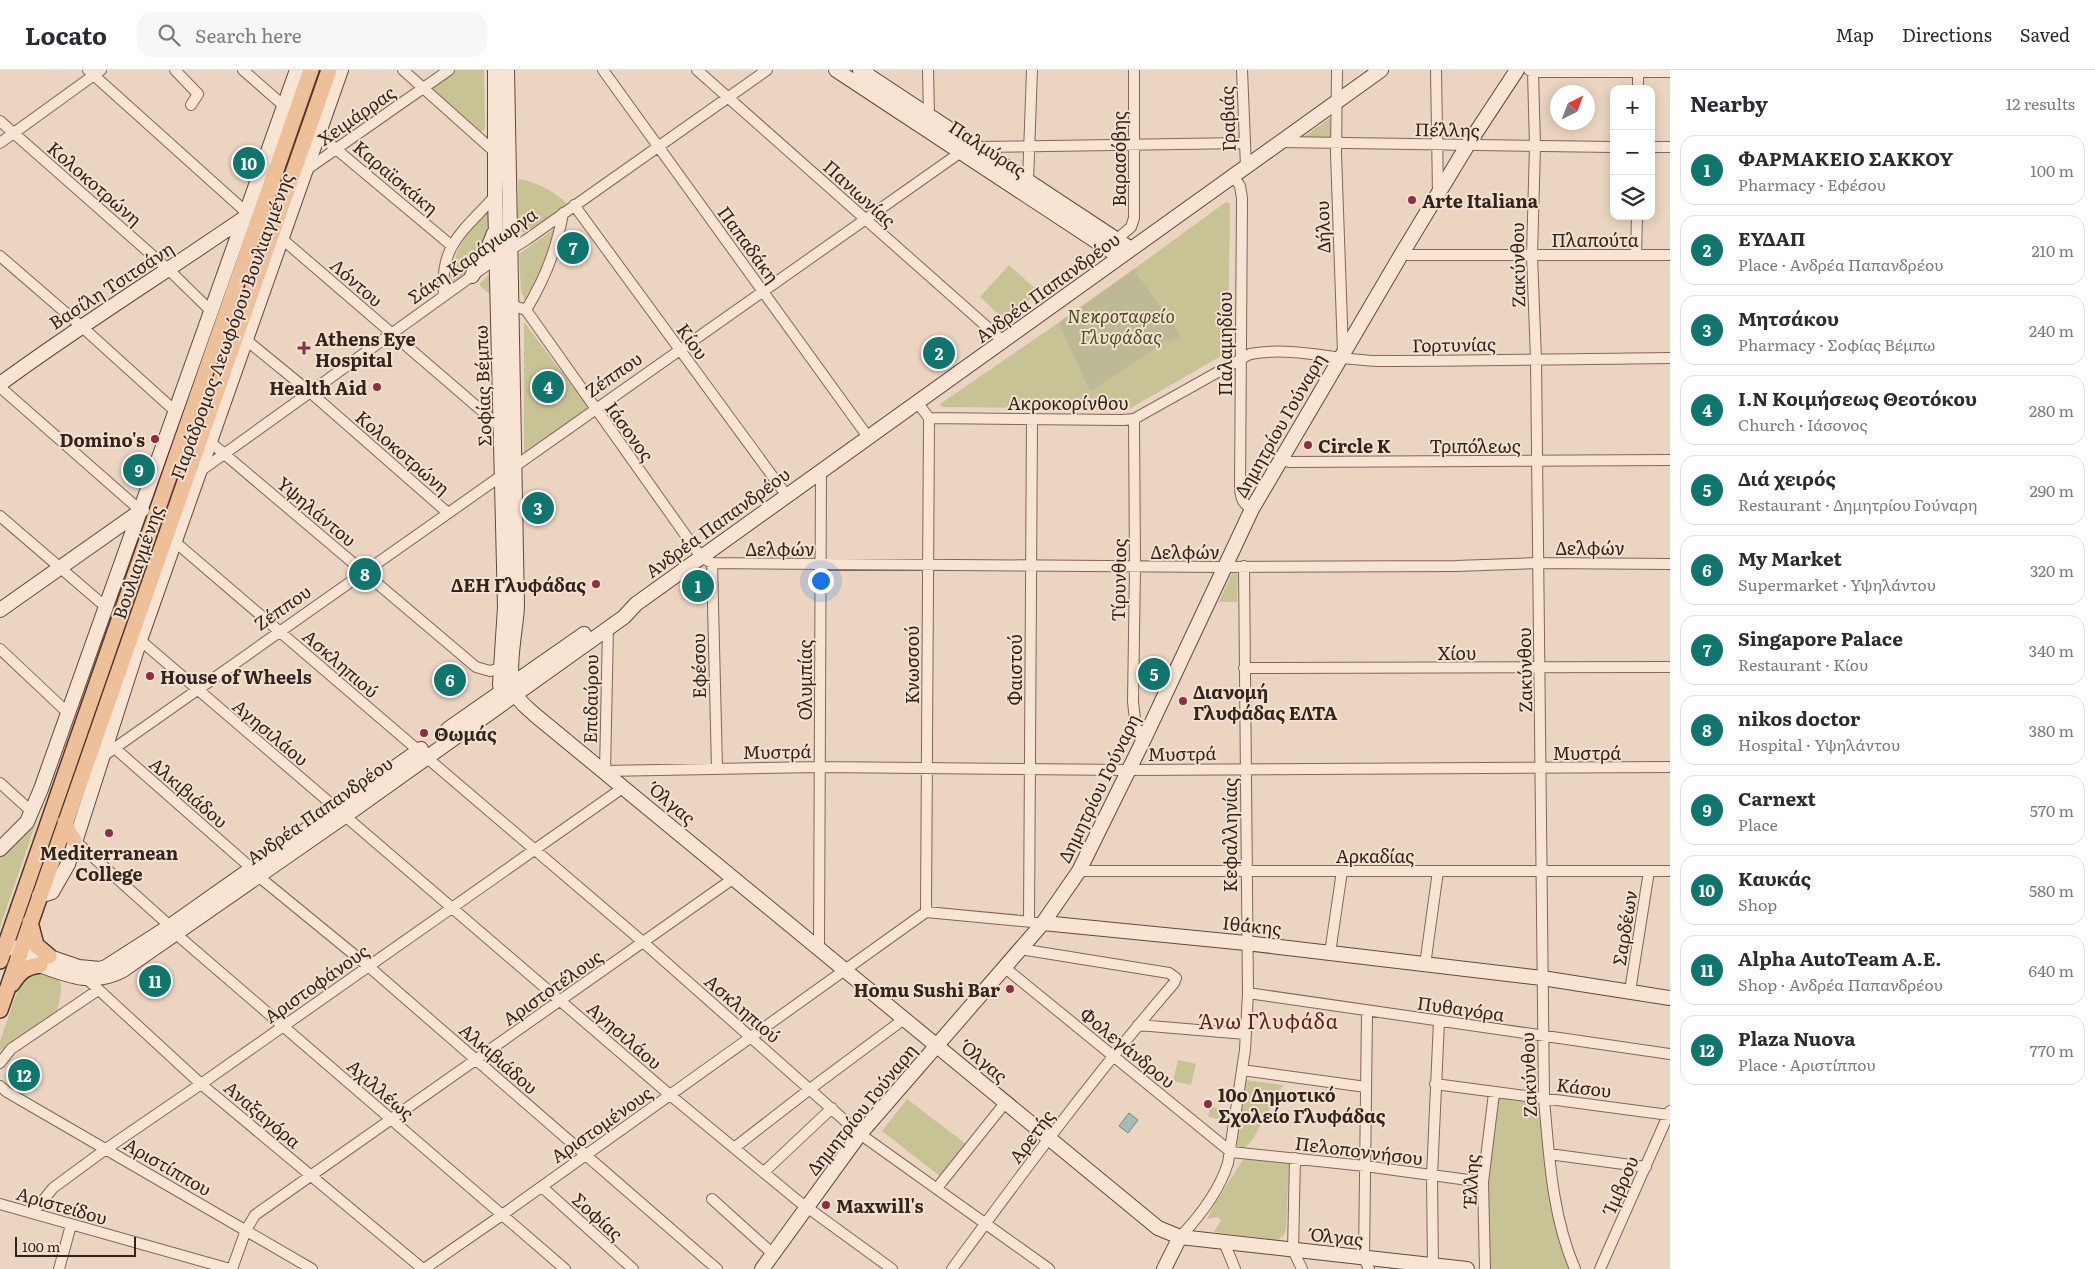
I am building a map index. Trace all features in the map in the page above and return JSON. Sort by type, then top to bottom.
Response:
[{"type":"main road","name":"Παράδρομος Λεωφόρου Βουλιαγμένης","points":[[29,818],[107,608],[297,70]]},
{"type":"main road","name":"Βουλιαγμένης","points":[[1,953],[311,70]]},
{"type":"main road","name":"Βουλιαγμένης","points":[[2,1006],[330,70]]},
{"type":"main road","name":"Παράδρομος Λεωφόρου Βουλιαγμένης","points":[[39,896],[52,892],[68,864],[74,840],[102,757],[111,745],[140,640],[174,541],[341,70]]},
{"type":"main road","name":"Σοφίας Βέμπω","points":[[495,70],[496,225],[503,429],[509,470],[517,607],[508,692]]},
{"type":"main road","name":"Σοφίας Βέμπω","points":[[507,70],[511,305],[506,607],[501,668],[508,692]]},
{"type":"main road","name":"Παλμύρας","points":[[836,70],[961,152],[1125,253]]},
{"type":"main road","name":"Παλμύρας","points":[[860,70],[1116,240],[1125,253]]},
{"type":"main road","name":"Ανδρέα Παπανδρέου","points":[[1,953],[19,953],[45,961],[87,979],[102,978],[116,974],[173,930],[422,754],[618,611],[636,604],[706,560],[821,471],[1381,70]]},
{"type":"main road","name":"Δημητρίου Γούναρη","points":[[762,1269],[860,1134],[1020,949],[1036,922],[1079,871],[1146,736],[1252,509],[1280,458],[1467,146],[1518,70]]},
{"type":"main road","name":"Βασίλη Τσιτσάνη","points":[[0,385],[81,326],[169,270],[245,215]]},
{"type":"main road","points":[[472,276],[488,248],[496,225]]},
{"type":"main road","points":[[0,610],[59,567],[160,500]]},
{"type":"main road","points":[[111,532],[118,533],[130,542]]},
{"type":"main road","name":"Ανδρέα Παπανδρέου","points":[[508,692],[624,617],[636,604]]},
{"type":"main road","name":"Όλγας","points":[[508,692],[526,713],[547,723],[1150,1223],[1180,1237],[1293,1250],[1366,1263],[1467,1269]]},
{"type":"main road","points":[[0,835],[29,818]]},
{"type":"main road","points":[[0,850],[29,818]]},
{"type":"main road","points":[[65,822],[74,840]]},
{"type":"main road","points":[[2,1006],[19,974],[45,961],[36,945],[30,922]]},
{"type":"main road","name":"Ιθάκης","points":[[1036,922],[1246,943],[1542,978],[1670,998]]},
{"type":"main road","name":"Ανδρέα Παπανδρέου","points":[[45,961],[100,969],[173,930]]},
{"type":"main road","points":[[1168,1267],[1180,1237]]},
{"type":"street","points":[[175,70],[198,94],[190,105]]},
{"type":"street","points":[[243,70],[284,106]]},
{"type":"street","points":[[403,70],[496,153]]},
{"type":"street","name":"Χειμάρρας","points":[[306,170],[449,70]]},
{"type":"street","name":"Παπαδάκη","points":[[603,70],[868,437]]},
{"type":"street","name":"Πανιωνίας","points":[[697,70],[1003,341]]},
{"type":"street","name":"Σάκη Καράγιωργα","points":[[199,472],[497,258],[767,70]]},
{"type":"street","points":[[928,70],[929,116]]},
{"type":"street","points":[[1028,181],[1031,146],[1032,70]]},
{"type":"street","name":"Βαρασόβης","points":[[1116,240],[1131,227],[1134,218],[1134,70]]},
{"type":"street","name":"Γραβιάς","points":[[1242,70],[1246,167]]},
{"type":"street","name":"Δήλου","points":[[1337,70],[1342,354]]},
{"type":"street","points":[[1436,70],[1438,194]]},
{"type":"street","points":[[1531,71],[1670,72]]},
{"type":"street","name":"Ζακύνθου","points":[[1531,71],[1535,146],[1532,255],[1536,359],[1544,1099],[1548,1154],[1564,1243],[1575,1269]]},
{"type":"street","points":[[1638,71],[1638,85]]},
{"type":"street","points":[[0,143],[94,72],[245,215]]},
{"type":"street","name":"Κολοκοτρώνη","points":[[0,121],[169,270],[212,312]]},
{"type":"street","name":"Καραϊσκάκη","points":[[318,134],[452,246]]},
{"type":"street","name":"Πέλλης","points":[[1280,142],[1610,147]]},
{"type":"street","points":[[977,147],[1244,143]]},
{"type":"street","name":"Ζέππου","points":[[111,745],[197,690],[961,152],[977,147]]},
{"type":"street","points":[[1655,147],[1670,147]]},
{"type":"street","name":"Παλαμηδίου","points":[[1233,176],[1240,186],[1242,198],[1240,489],[1241,498],[1245,505],[1252,509]]},
{"type":"street","points":[[444,296],[444,269],[452,246],[496,196]]},
{"type":"street","name":"Κίου","points":[[574,205],[787,496]]},
{"type":"street","points":[[511,305],[526,310],[548,271],[555,252],[563,213]]},
{"type":"street","points":[[1636,254],[1637,220]]},
{"type":"street","name":"Λόντου","points":[[281,238],[503,429]]},
{"type":"street","name":"Πλαπούτα","points":[[1401,255],[1670,255]]},
{"type":"street","points":[[0,256],[175,411]]},
{"type":"street","name":"Ιάσονος","points":[[526,310],[595,410],[706,560]]},
{"type":"street","name":"Κολοκοτρώνη","points":[[245,339],[311,392],[448,513]]},
{"type":"street","name":"Γορτυνίας","points":[[1241,359],[1250,354],[1262,352],[1342,354],[1376,361],[1670,358]]},
{"type":"street","name":"Ακροκορίνθου","points":[[929,418],[1134,419],[1241,359]]},
{"type":"street","points":[[0,385],[141,511]]},
{"type":"street","points":[[918,402],[929,418]]},
{"type":"street","name":"Κνωσσού","points":[[926,912],[929,418]]},
{"type":"street","name":"Φαιστού","points":[[1032,419],[1030,567],[1031,768],[1036,922]]},
{"type":"street","name":"Τίρυνθιος","points":[[1134,419],[1134,722],[1140,732],[1146,736]]},
{"type":"street","name":"Υψηλάντου","points":[[209,441],[476,667],[490,671],[501,668]]},
{"type":"street","name":"Τριπόλεως","points":[[1280,458],[1288,462],[1670,460]]},
{"type":"street","name":"Ολυμπίας","points":[[819,949],[821,471]]},
{"type":"street","points":[[0,516],[107,608]]},
{"type":"street","name":"Ασκληπιού","points":[[174,541],[643,942],[860,1134],[1049,1269]]},
{"type":"street","name":"Δελφών","points":[[706,560],[821,564],[928,564],[1030,567],[1446,566],[1538,563],[1670,564]]},
{"type":"street","name":"Εφέσου","points":[[706,560],[716,768]]},
{"type":"street","name":"Κεφαλληνίας","points":[[1180,1237],[1203,1210],[1224,1175],[1231,1152],[1246,1034],[1248,993],[1245,872],[1244,566]]},
{"type":"street","name":"Επιδαύρου","points":[[605,771],[608,628]]},
{"type":"street","name":"Αγησιλάου","points":[[140,640],[670,1095],[807,1207],[892,1269]]},
{"type":"street","points":[[0,649],[68,714]]},
{"type":"street","name":"Χίου","points":[[1244,668],[1670,667]]},
{"type":"street","name":"Αλκιβιάδου","points":[[111,745],[254,872],[368,966],[717,1269]]},
{"type":"street","name":"Μυστρά","points":[[605,771],[820,766],[1129,770],[1246,768],[1670,768]]},
{"type":"street","points":[[0,783],[29,818]]},
{"type":"street","name":"Αριστοφάνους","points":[[33,1213],[52,1188],[106,1149],[624,787]]},
{"type":"street","name":"Αχιλλέως","points":[[74,840],[173,930],[565,1269]]},
{"type":"street","name":"Αρκαδίας","points":[[1079,871],[1670,871]]},
{"type":"street","points":[[1330,953],[1342,871]]},
{"type":"street","points":[[1425,965],[1438,871]]},
{"type":"street","name":"Σαρδέων","points":[[1630,991],[1649,871]]},
{"type":"street","name":"Αριστοτέλους","points":[[231,1269],[246,1230],[256,1215],[734,878]]},
{"type":"street","points":[[846,970],[926,912]]},
{"type":"street","name":"Ιθάκης","points":[[926,912],[1036,922]]},
{"type":"street","name":"Αρετής","points":[[952,1269],[1049,1138],[1138,1025],[1174,983],[1175,976],[1169,973],[1020,949]]},
{"type":"street","name":"Φολεγάνδρου","points":[[1004,967],[1231,1152]]},
{"type":"street","name":"Αριστομένους","points":[[423,1269],[542,1187],[846,970]]},
{"type":"street","name":"Αναξαγόρα","points":[[87,979],[201,1084],[423,1269]]},
{"type":"street","points":[[0,1064],[11,1049],[98,990]]},
{"type":"street","name":"Πυθαγόρα","points":[[1248,993],[1367,1012],[1670,1054]]},
{"type":"street","points":[[1366,1263],[1367,1012]]},
{"type":"street","points":[[734,1148],[810,1088],[904,1019]]},
{"type":"street","points":[[1433,1267],[1432,1176],[1439,1021]]},
{"type":"street","points":[[1138,1025],[1246,1034]]},
{"type":"street","points":[[1242,1070],[1366,1087]]},
{"type":"street","name":"Κάσου","points":[[1435,1084],[1494,1093],[1669,1113]]},
{"type":"street","name":"Αριστίππου","points":[[4,1089],[312,1269]]},
{"type":"street","name":"Έλλης","points":[[1485,1269],[1483,1182],[1494,1093]]},
{"type":"street","points":[[937,1188],[1005,1103]]},
{"type":"street","points":[[764,1172],[832,1108]]},
{"type":"street","name":"Ίμβρου","points":[[1600,1269],[1669,1113]]},
{"type":"street","name":"Πελοποννήσου","points":[[1231,1152],[1365,1166],[1483,1182]]},
{"type":"street","points":[[1548,1154],[1646,1167]]},
{"type":"street","points":[[1295,1158],[1293,1250],[1302,1269]]},
{"type":"street","name":"Σοφίας","points":[[542,1187],[633,1269]]},
{"type":"street","points":[[712,1198],[773,1254]]},
{"type":"street","name":"Αριστείδου","points":[[0,1204],[231,1269]]},
{"type":"street","points":[[60,1269],[71,1225]]},
{"type":"street","points":[[1224,1242],[1235,1269]]},
{"type":"shaded area","points":[[319,70],[324,70],[80,762],[77,761]]},
{"type":"shaded area","points":[[456,70],[484,70],[485,128],[483,131],[480,131],[431,90],[432,86]]},
{"type":"shaded area","points":[[1330,118],[1333,143],[1298,141]]},
{"type":"shaded area","points":[[518,179],[544,187],[568,204],[526,232],[521,232],[518,228]]},
{"type":"shaded area","points":[[1226,202],[1230,204],[1228,352],[1129,409],[942,407],[940,404],[1058,323],[1090,392],[1168,340],[1171,343],[1180,335],[1134,269]]},
{"type":"shaded area","points":[[489,206],[493,229],[467,273],[451,287],[449,286],[451,272],[462,242]]},
{"type":"shaded area","points":[[557,227],[541,272],[525,300],[521,291],[519,254]]},
{"type":"shaded area","points":[[1009,265],[1038,291],[1007,322],[980,297]]},
{"type":"shaded area","points":[[494,269],[495,299],[479,285]]},
{"type":"shaded area","points":[[524,322],[589,408],[524,454]]},
{"type":"shaded area","points":[[1232,573],[1238,574],[1237,602],[1219,602]]},
{"type":"shaded area","points":[[35,819],[37,820],[0,927],[0,855],[22,838]]},
{"type":"shaded area","points":[[31,970],[50,975],[59,981],[61,991],[57,1011],[0,1051],[0,1041],[21,981]]},
{"type":"shaded area","points":[[1178,1060],[1196,1064],[1191,1085],[1173,1081]]},
{"type":"shaded area","points":[[1245,1080],[1283,1085],[1253,1139],[1245,1148],[1233,1146]]},
{"type":"shaded area","points":[[1498,1095],[1542,1101],[1571,1269],[1489,1269],[1487,1186]]},
{"type":"shaded area","points":[[907,1099],[966,1144],[941,1177],[882,1131]]},
{"type":"shaded area","points":[[1210,1107],[1226,1110],[1224,1120],[1208,1117]]},
{"type":"shaded area","points":[[1129,1113],[1138,1120],[1128,1133],[1119,1126]]},
{"type":"shaded area","points":[[1244,1158],[1289,1163],[1286,1229],[1284,1235],[1278,1240],[1214,1232],[1221,1220],[1218,1217],[1207,1219]]},
{"type":"green space","name":"Νεκροταφείο Γλυφάδας","points":[[1134,269],[1181,336],[1170,343],[1168,340],[1090,392],[1058,323]]},
{"type":"place","name":"Καυκάς","points":[[249,163]]},
{"type":"place","name":"Arte Italiana","points":[[1412,200]]},
{"type":"place","name":"Singapore Palace","points":[[573,248]]},
{"type":"place","name":"Athens Eye Hospital","points":[[304,348]]},
{"type":"place","name":"ΕΥΔΑΠ","points":[[939,353]]},
{"type":"place","name":"Health Aid","points":[[377,387]]},
{"type":"place","name":"Ι.Ν Κοιμήσεως Θεοτόκου","points":[[548,387]]},
{"type":"place","name":"Domino's","points":[[155,439]]},
{"type":"place","name":"Circle K","points":[[1308,445]]},
{"type":"place","name":"Carnext","points":[[139,470]]},
{"type":"place","name":"Μητσάκου","points":[[538,508]]},
{"type":"place","name":"nikos doctor","points":[[365,574]]},
{"type":"place","name":"ΔΕΗ Γλυφάδας","points":[[596,584]]},
{"type":"place","name":"ΦΑΡΜΑΚΕΙΟ ΣΑΚΚΟΥ","points":[[698,586]]},
{"type":"place","name":"Διά χειρός","points":[[1154,674]]},
{"type":"place","name":"House of Wheels","points":[[150,676]]},
{"type":"place","name":"My Market","points":[[450,680]]},
{"type":"place","name":"Διανομή Γλυφάδας ΕΛΤΑ","points":[[1183,701]]},
{"type":"place","name":"Θωμάς","points":[[424,733]]},
{"type":"place","name":"Mediterranean College","points":[[109,833]]},
{"type":"place","name":"Alpha AutoTeam Α.Ε.","points":[[155,981]]},
{"type":"place","name":"Homu Sushi Bar","points":[[1010,989]]},
{"type":"place","name":"Plaza Nuova","points":[[24,1075]]},
{"type":"place","name":"10o Δημοτικό Σχολείο Γλυφάδας","points":[[1208,1104]]},
{"type":"place","name":"Maxwill's","points":[[826,1205]]},
{"type":"district","name":"Άνω Γλυφάδα","points":[[1269,1020]]}]
